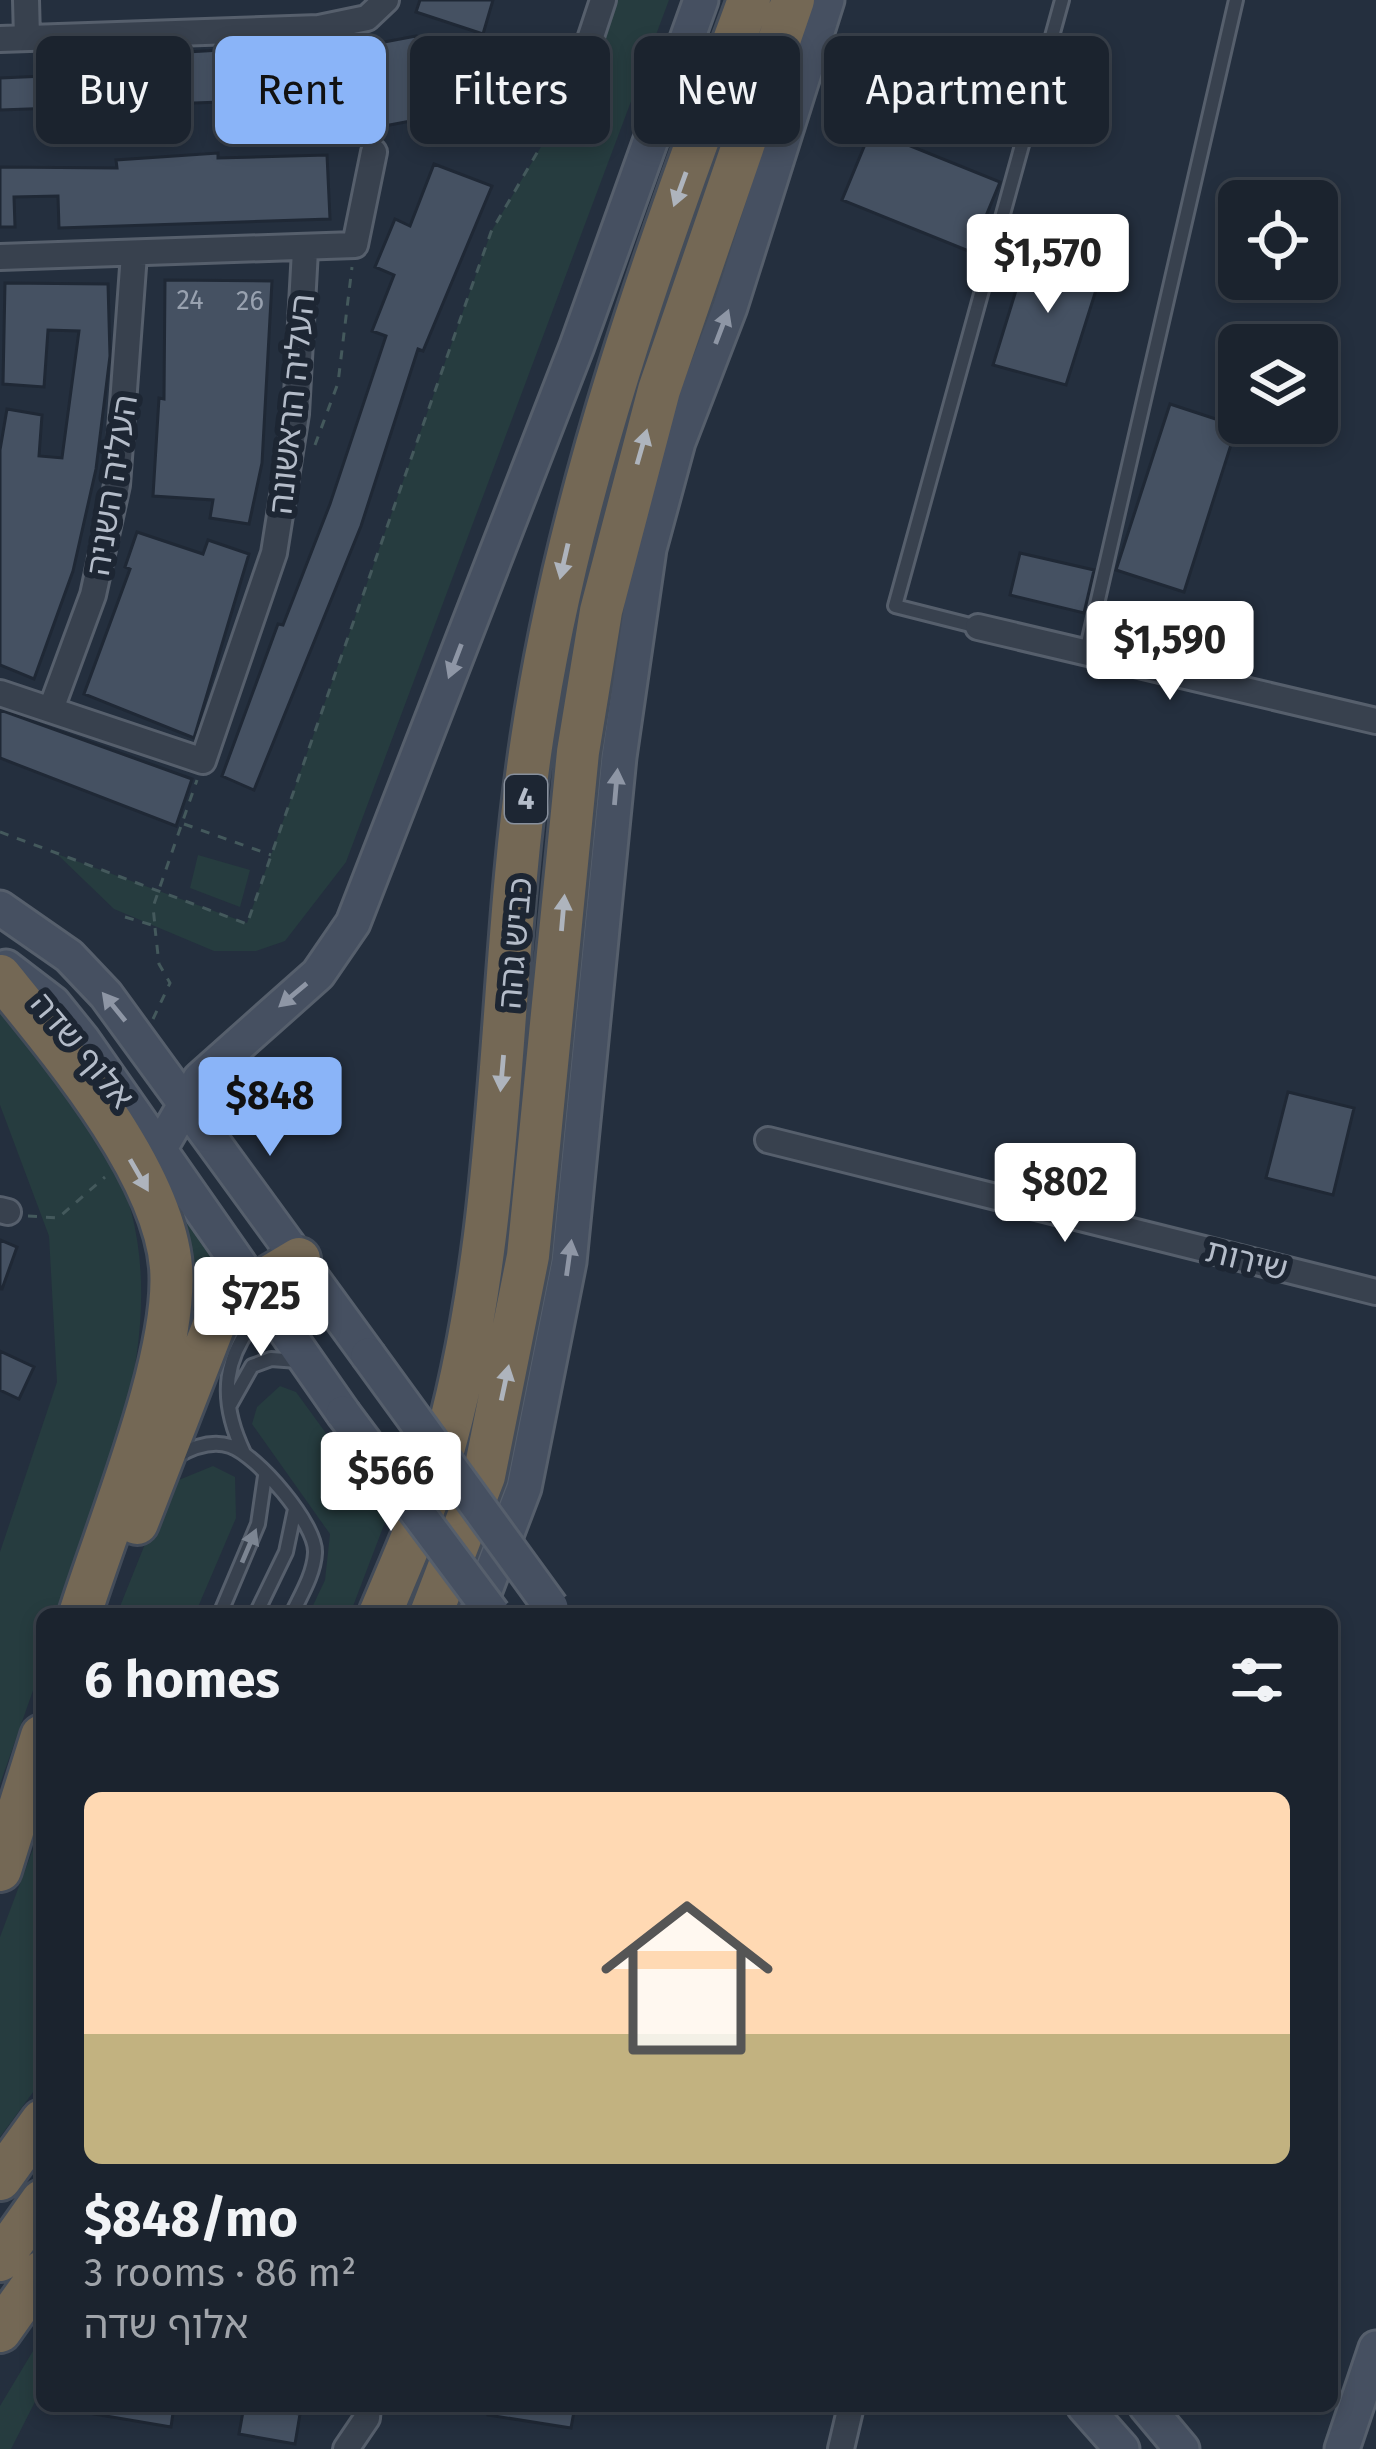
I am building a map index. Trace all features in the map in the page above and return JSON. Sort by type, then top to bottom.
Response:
[{"type":"highway","name":"כביש גהה","points":[[382,1608],[440,1463],[472,1307],[498,1126],[531,746],[563,567],[620,359],[749,0]]},
{"type":"highway","name":"כביש גהה","points":[[433,1608],[484,1476],[518,1315],[544,1131],[578,752],[601,611],[659,391],[793,0]]},
{"type":"highway","points":[[0,976],[98,1108],[146,1185],[164,1228],[171,1268],[166,1335],[82,1608]]},
{"type":"highway","points":[[105,1608],[208,1331],[232,1299],[260,1298],[299,1259]]},
{"type":"highway","points":[[0,1870],[36,1755]]},
{"type":"highway","points":[[0,1891],[36,1794]]},
{"type":"highway","points":[[0,2180],[36,2129]]},
{"type":"highway","points":[[0,2260],[36,2209]]},
{"type":"highway","points":[[0,2331],[36,2280]]},
{"type":"highway","points":[[0,2344],[36,2305]]},
{"type":"main road","points":[[160,1148],[185,1099],[241,1039],[318,974],[353,923],[577,346],[701,0]]},
{"type":"main road","points":[[478,1608],[524,1488],[569,1262],[619,757],[649,549],[678,442],[730,308],[826,0]]},
{"type":"main road","name":"אלוף שדה","points":[[0,908],[69,956],[158,1062],[552,1608]]},
{"type":"main road","name":"אלוף שדה","points":[[0,963],[53,1004],[160,1148],[260,1298],[489,1608]]},
{"type":"main road","points":[[158,1062],[190,1063],[241,1039]]},
{"type":"main road","points":[[1342,2449],[1376,2348]]},
{"type":"main road","points":[[1089,2412],[1122,2449]]},
{"type":"main road","points":[[1151,2412],[1182,2449]]},
{"type":"street","points":[[26,0],[27,38]]},
{"type":"street","points":[[0,39],[319,28],[368,18],[386,0]]},
{"type":"street","points":[[591,36],[603,0]]},
{"type":"street","points":[[0,257],[355,245],[374,152]]},
{"type":"street","name":"העליה הראשונה","points":[[203,761],[274,553],[296,414],[304,250]]},
{"type":"street","name":"העליה השניה","points":[[51,709],[93,595],[117,485],[134,254]]},
{"type":"street","points":[[978,627],[1376,722]]},
{"type":"street","points":[[0,692],[203,761]]},
{"type":"street","name":"שירות","points":[[768,1140],[1376,1292]]},
{"type":"street","points":[[346,2449],[368,2412]]},
{"type":"street","points":[[841,2449],[850,2412]]},
{"type":"lane","points":[[978,627],[895,606],[1062,0]]},
{"type":"lane","points":[[1086,652],[1236,0]]},
{"type":"lane","points":[[260,1298],[226,1375],[228,1412],[244,1453],[310,1527],[315,1553],[294,1608]]},
{"type":"lane","points":[[228,1412],[251,1366],[281,1359],[311,1368]]},
{"type":"lane","points":[[155,1474],[182,1452],[209,1444],[244,1453]]},
{"type":"lane","points":[[223,1608],[258,1524],[266,1476]]},
{"type":"lane","points":[[259,1608],[286,1552],[295,1509]]},
{"type":"path","points":[[0,832],[247,924],[491,232],[543,144]]},
{"type":"path","points":[[314,447],[338,383],[355,245]]},
{"type":"path","points":[[153,1020],[170,983],[158,964],[157,894],[203,761]]},
{"type":"path","points":[[182,824],[274,856]]},
{"type":"path","points":[[125,917],[155,926]]},
{"type":"path","points":[[4,1211],[58,1218],[110,1172]]},
{"type":"green space","points":[[603,0],[669,0],[656,36],[634,36],[634,93],[346,862],[285,941],[256,951],[214,951],[114,909],[57,854],[247,923],[491,232],[543,144],[610,144],[610,36],[591,36]]},
{"type":"green space","points":[[198,855],[250,870],[240,907],[190,888]]},
{"type":"green space","points":[[0,1012],[58,1079],[110,1158],[131,1211],[140,1261],[141,1313],[125,1416],[62,1608],[36,1608],[36,1682],[0,1784],[0,1552],[57,1382],[49,1236],[0,1105]]},
{"type":"green space","points":[[176,1193],[236,1281],[180,1377]]},
{"type":"green space","points":[[280,1386],[296,1392],[387,1517],[352,1608],[312,1608],[325,1580],[330,1534],[252,1424],[257,1407]]},
{"type":"green space","points":[[213,1466],[235,1477],[236,1518],[198,1608],[119,1608],[169,1484]]},
{"type":"green space","points":[[36,1841],[36,2088],[0,2137],[0,1937]]},
{"type":"green space","points":[[36,2346],[36,2400],[11,2449],[0,2449],[0,2406]]},
{"type":"building","points":[[420,0],[493,0],[483,34],[416,12]]},
{"type":"building","points":[[410,37],[410,121],[386,126],[386,42]]},
{"type":"building","points":[[215,50],[215,102],[191,103],[191,52]]},
{"type":"building","points":[[36,76],[36,109],[0,110],[0,78]]},
{"type":"building","points":[[865,144],[906,144],[1000,182],[971,252],[842,200]]},
{"type":"building","points":[[218,153],[218,158],[327,155],[330,219],[59,228],[58,196],[14,197],[15,227],[0,227],[0,167],[117,168],[116,160]]},
{"type":"building","points":[[434,164],[492,186],[423,351],[418,349],[361,526],[254,790],[222,776],[278,624],[283,625],[330,504],[386,336],[372,331],[394,275],[375,267],[395,219],[410,226]]},
{"type":"building","points":[[1030,245],[1103,268],[1066,385],[993,365]]},
{"type":"building","points":[[165,280],[272,281],[262,463],[249,524],[210,518],[213,500],[153,496],[159,398],[164,399]]},
{"type":"building","points":[[5,283],[108,284],[110,356],[96,469],[73,571],[34,679],[0,665],[0,450],[7,409],[42,415],[39,456],[62,458],[79,331],[48,330],[44,387],[3,384]]},
{"type":"building","points":[[1170,404],[1218,420],[1218,444],[1231,444],[1184,592],[1116,570]]},
{"type":"building","points":[[137,532],[203,554],[208,540],[249,554],[194,738],[84,694],[130,569],[125,567]]},
{"type":"building","points":[[1020,553],[1094,570],[1084,613],[1010,595]]},
{"type":"building","points":[[0,710],[192,779],[176,826],[0,758]]},
{"type":"building","points":[[1288,1092],[1354,1108],[1333,1195],[1266,1178]]},
{"type":"building","points":[[0,1240],[17,1247],[2,1289],[0,1289]]},
{"type":"building","points":[[0,1351],[34,1367],[19,1399],[0,1390]]},
{"type":"building","points":[[94,2412],[173,2412],[171,2427]]},
{"type":"building","points":[[243,2412],[300,2414],[295,2444],[239,2434]]},
{"type":"building","points":[[488,2412],[574,2412],[571,2428]]}]
